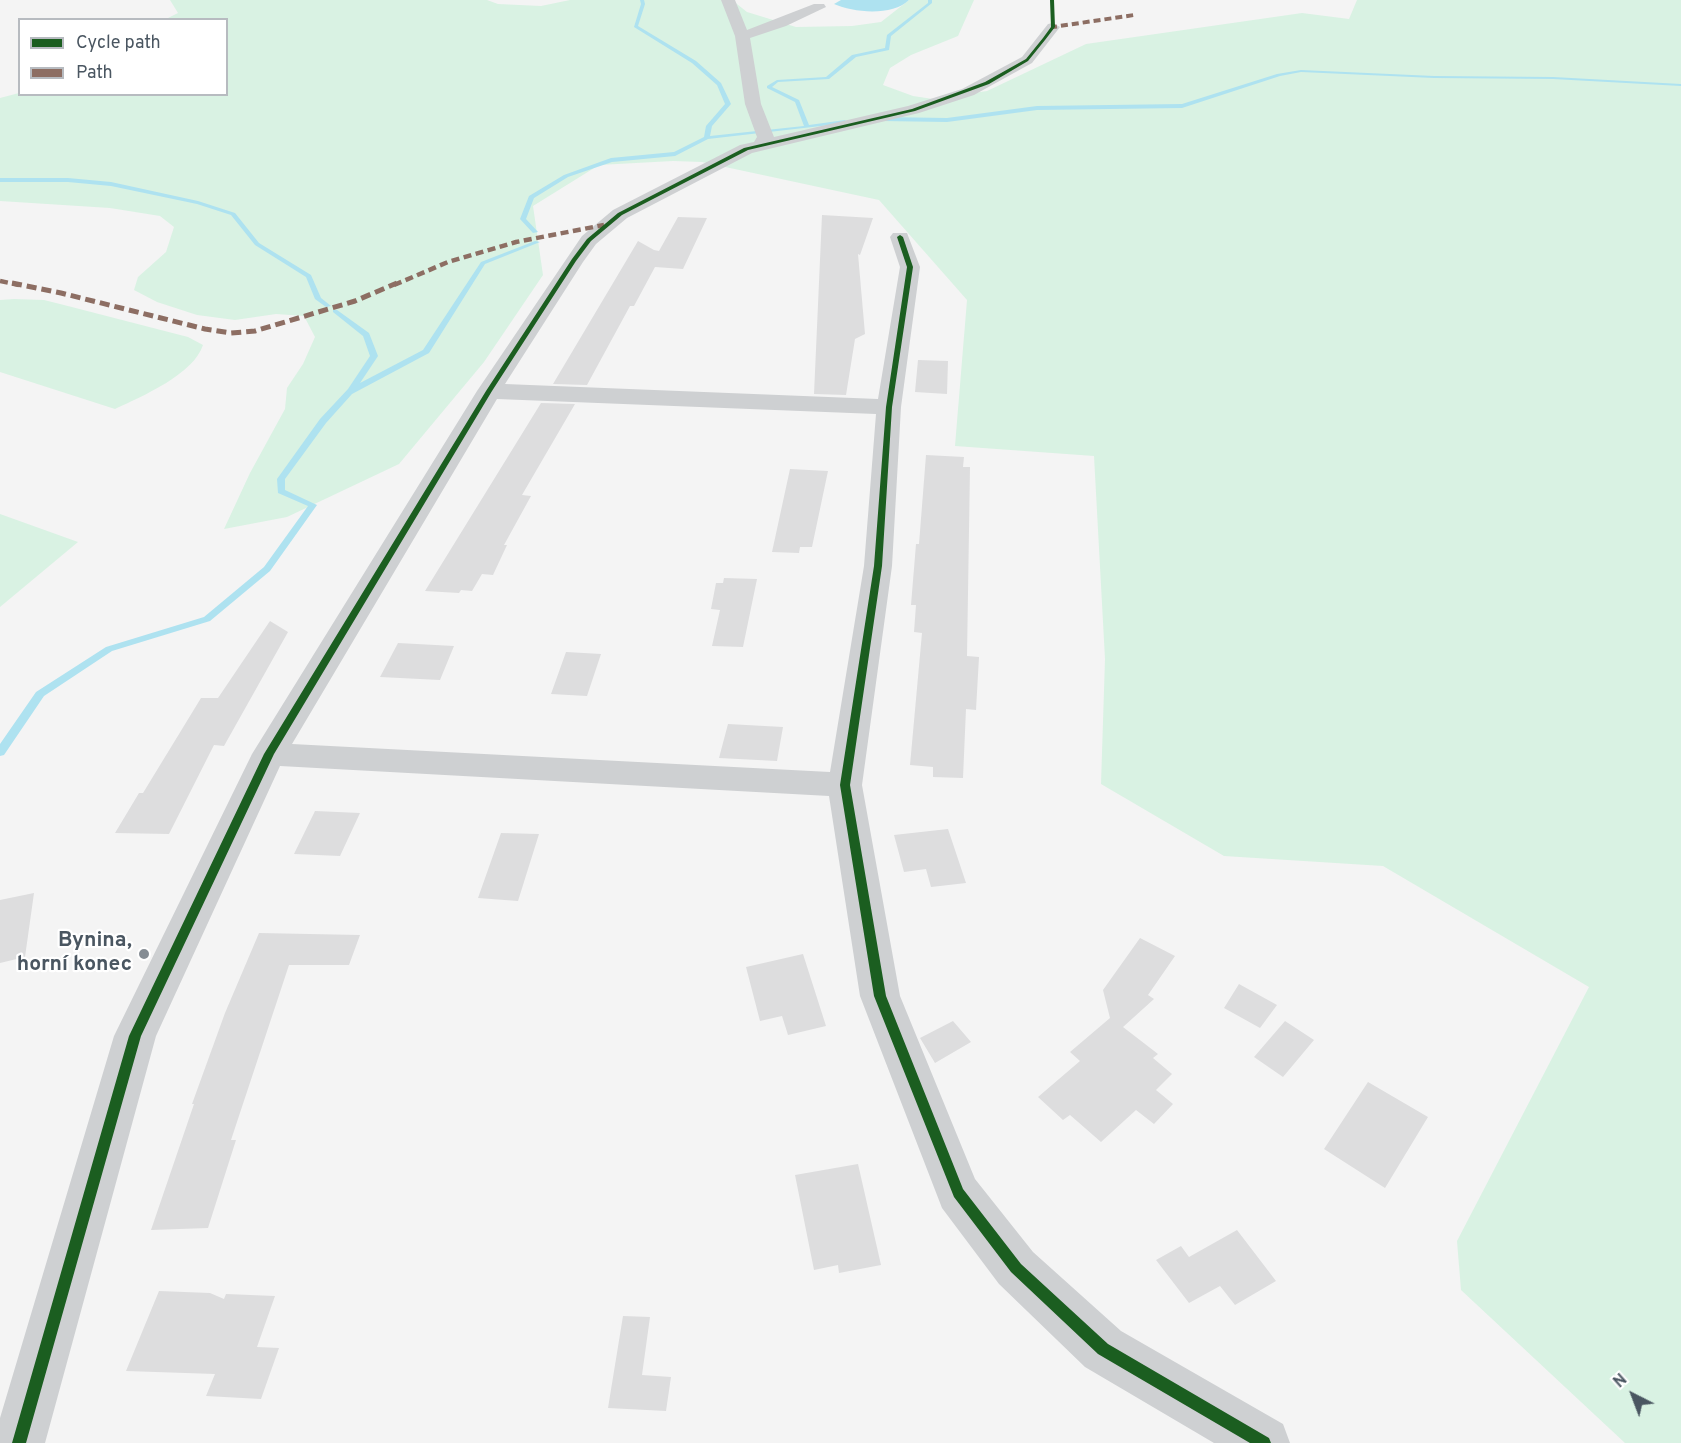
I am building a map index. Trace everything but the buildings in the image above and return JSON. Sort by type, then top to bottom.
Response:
[{"type":"street","points":[[728,0],[742,36],[753,104],[764,147]]},
{"type":"street","points":[[742,36],[819,7]]},
{"type":"street","points":[[19,1443],[135,1036],[269,754],[489,391],[589,240],[621,214],[746,149],[764,147],[913,110],[968,92],[1027,60],[1053,27]]},
{"type":"street","points":[[900,237],[910,267],[889,407],[878,566],[845,785],[880,996],[958,1193],[1016,1268],[1103,1349],[1264,1443]]},
{"type":"street","points":[[489,391],[889,407]]},
{"type":"street","points":[[269,754],[845,785]]},
{"type":"green space","points":[[170,0],[487,0],[498,4],[541,6],[570,0],[732,0],[747,12],[796,27],[852,26],[881,22],[909,0],[974,0],[958,36],[911,55],[890,68],[883,85],[913,96],[933,99],[987,91],[1086,44],[1302,13],[1349,19],[1357,0],[1681,0],[1681,1443],[1625,1443],[1461,1290],[1457,1241],[1589,987],[1383,866],[1224,856],[1101,784],[1105,659],[1094,456],[955,446],[967,300],[879,200],[702,162],[673,161],[599,165],[533,206],[543,275],[484,362],[399,464],[287,517],[224,529],[250,473],[285,409],[287,388],[303,364],[315,337],[304,316],[276,314],[235,320],[197,315],[157,302],[134,290],[138,277],[166,252],[174,227],[160,216],[110,208],[0,201],[0,98],[18,93],[18,96],[228,96],[228,18],[168,18],[178,13]]},
{"type":"green space","points":[[0,300],[44,300],[188,337],[203,345],[198,356],[178,375],[115,409],[0,372]]},
{"type":"green space","points":[[0,514],[78,542],[0,607]]},
{"type":"water","points":[[841,0],[909,0],[893,9],[862,11],[834,4]]},
{"type":"waterway","points":[[642,0],[643,4],[636,26],[694,62],[719,84],[728,104],[709,126],[707,138]]},
{"type":"waterway","points":[[807,127],[797,101],[769,87],[777,81],[827,78],[854,56],[887,49],[889,36],[930,3],[930,0]]},
{"type":"waterway","points":[[882,119],[947,120],[1037,108],[1182,106],[1279,75],[1301,71],[1434,77],[1553,78],[1681,85]]},
{"type":"waterway","points":[[807,127],[845,122]]},
{"type":"waterway","points":[[707,138],[807,127]]},
{"type":"waterway","points":[[535,232],[523,219],[531,197],[566,176],[611,160],[675,154],[707,138]]},
{"type":"waterway","points":[[0,180],[68,180],[111,184],[198,203],[233,214],[257,244],[309,276],[318,299],[328,306]]},
{"type":"waterway","points":[[0,752],[40,694],[109,649],[207,619],[267,569],[313,505],[281,491],[281,479],[323,421],[349,392],[426,351],[483,263],[537,242]]},
{"type":"waterway","points":[[335,311],[366,335],[374,356],[352,389]]},
{"type":"marked path","points":[[1053,24],[1053,27],[1134,15]]},
{"type":"marked path","points":[[0,281],[61,293],[205,329],[231,333],[255,331],[355,301],[448,262],[516,242],[604,225]]},
{"type":"cycle path","points":[[19,1443],[135,1036],[269,754],[489,391],[574,260],[589,240],[620,214],[746,149],[913,110],[987,83],[1027,60],[1044,39],[1053,27],[1052,0]]},
{"type":"cycle path","points":[[900,237],[910,267],[889,407],[878,566],[845,785],[880,996],[958,1193],[1016,1268],[1103,1349],[1264,1443]]},
{"type":"place","name":"Bynina, horní konec","points":[[144,954]]}]
